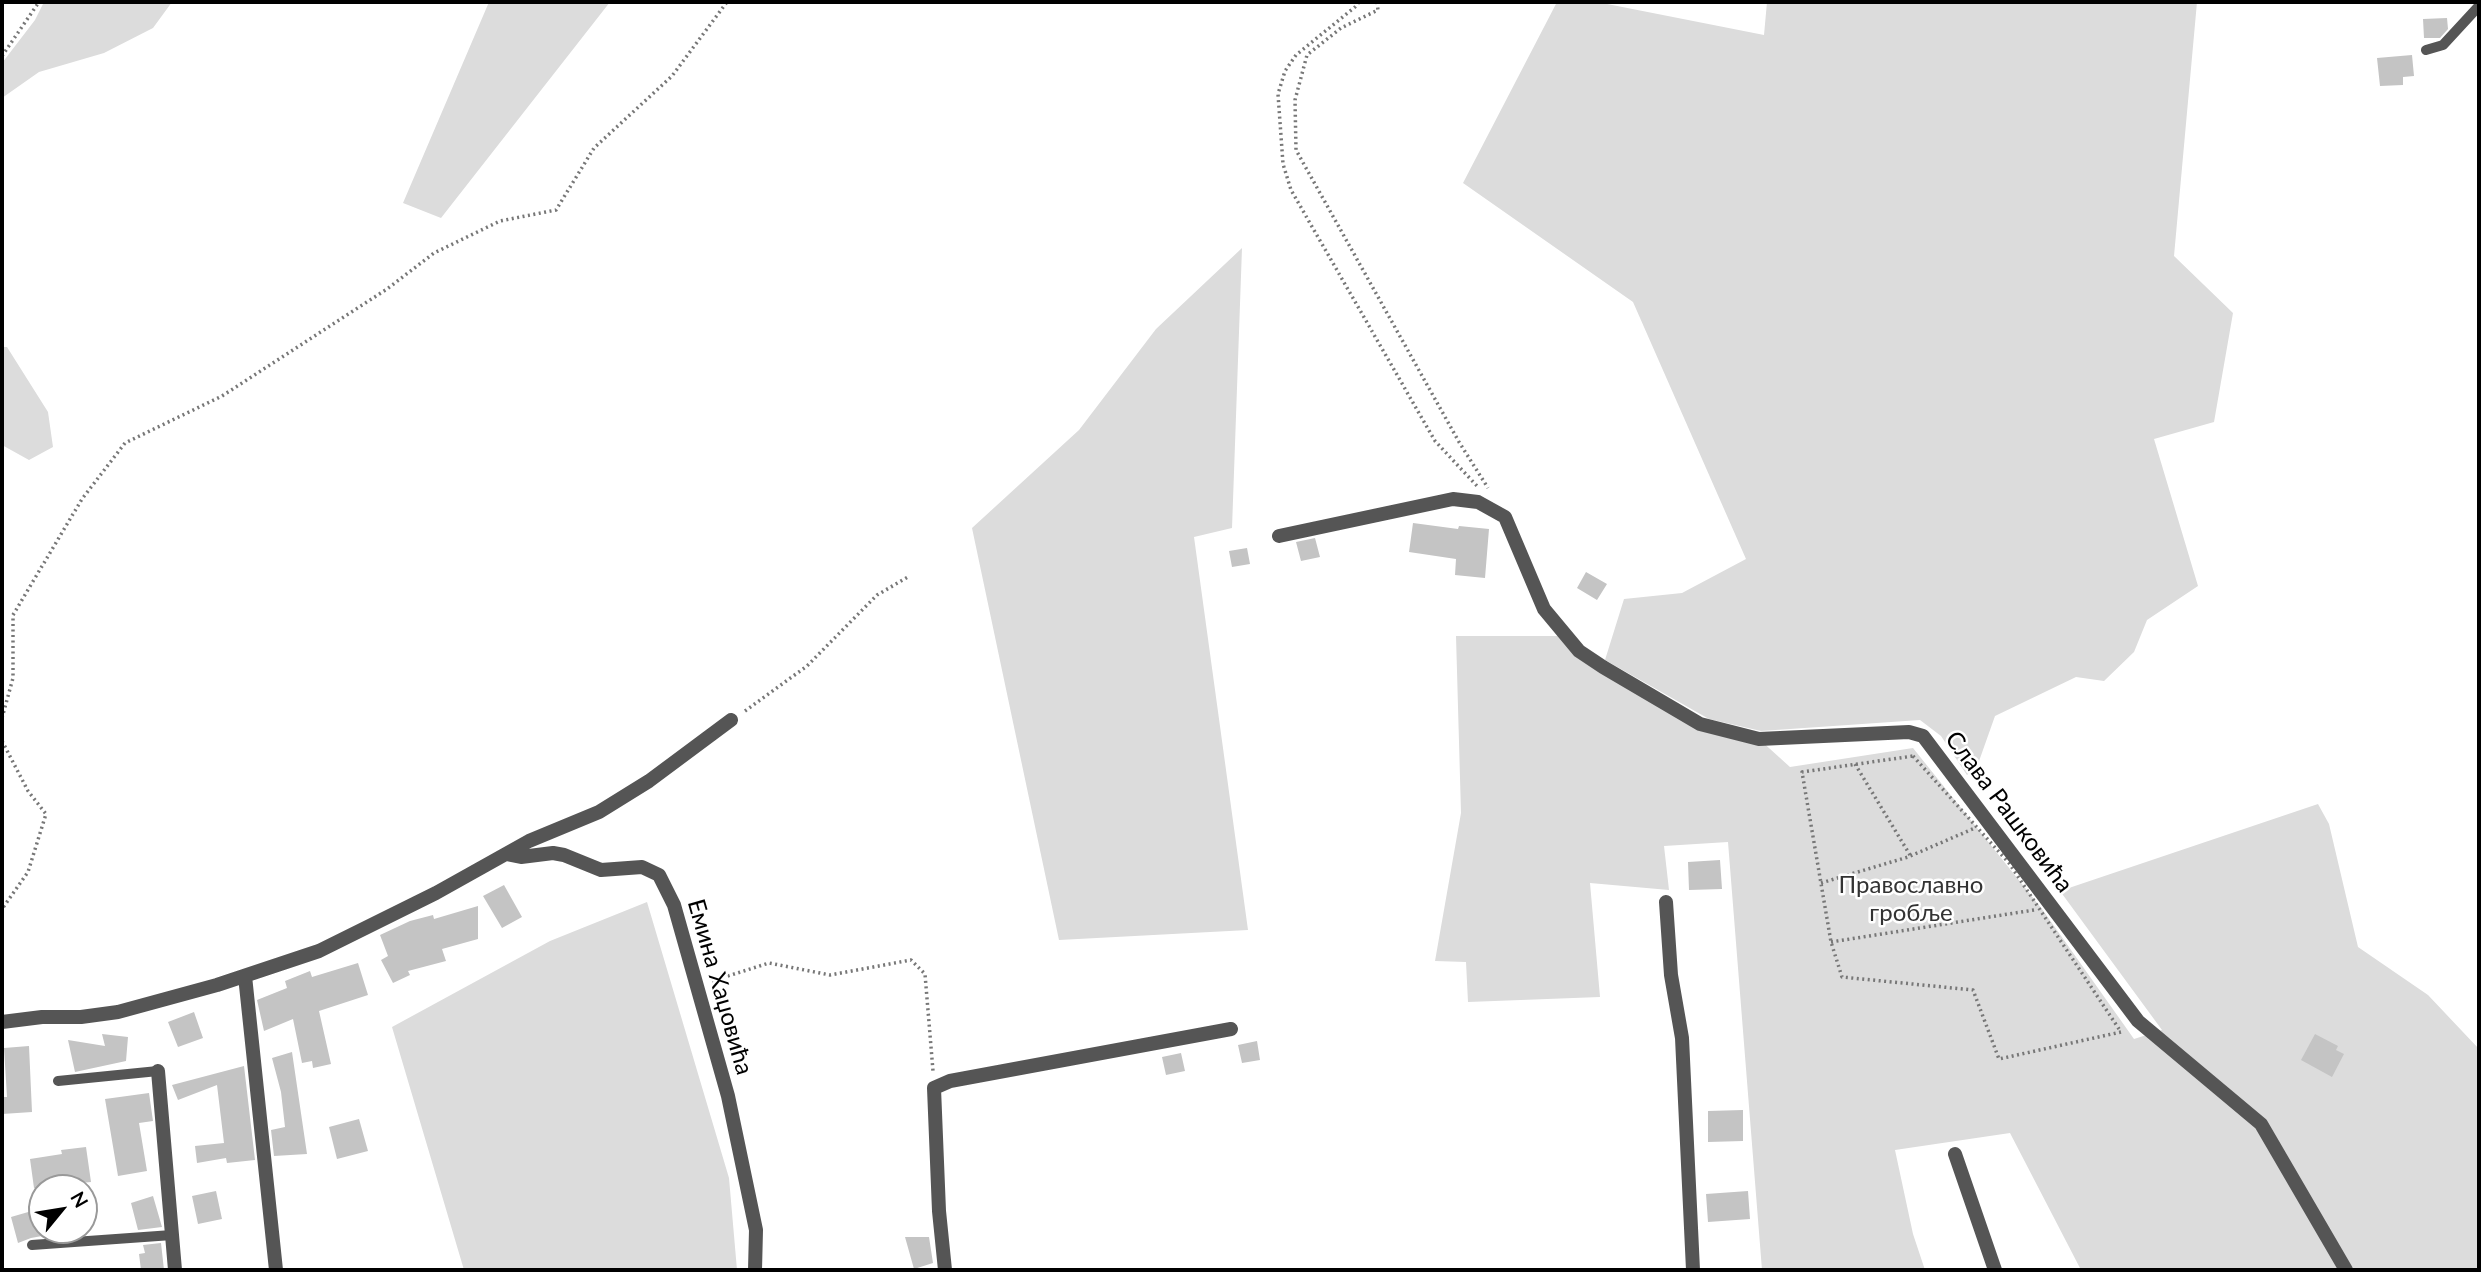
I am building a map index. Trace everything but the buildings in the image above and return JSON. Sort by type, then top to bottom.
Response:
[{"type":"street","points":[[1279,536],[1453,499],[1478,502],[1505,517]]},
{"type":"street","name":"Слава Рашковића","points":[[1505,517],[1544,609],[1579,651],[1700,724],[1759,739],[1909,732],[1923,736],[2138,1021],[2261,1124],[2346,1270]]},
{"type":"street","name":"Емина Хаџовића","points":[[2,1022],[118,1012],[246,976],[334,944],[436,893],[540,835],[599,812],[649,781],[731,720]]},
{"type":"street","name":"Емина Хаџовића","points":[[506,854],[521,856],[552,853],[601,870],[642,867],[659,875],[674,905],[728,1096],[756,1230],[755,1270]]},
{"type":"street","points":[[1666,902],[1671,975],[1682,1038],[1693,1270]]},
{"type":"street","points":[[246,976],[276,1270]]},
{"type":"street","points":[[945,1270],[939,1211],[934,1088],[950,1082],[1231,1029]]},
{"type":"street","points":[[158,1071],[175,1270]]},
{"type":"street","points":[[1955,1154],[1995,1270]]},
{"type":"lane","points":[[2426,50],[2443,44],[2479,6]]},
{"type":"lane","points":[[58,1081],[158,1071]]},
{"type":"lane","points":[[32,1245],[172,1235]]},
{"type":"path","points":[[2,56],[39,2]]},
{"type":"path","points":[[2,718],[13,678],[13,615],[82,499],[125,443],[222,396],[387,289],[434,253],[500,221],[556,210],[594,148],[672,76],[727,2]]},
{"type":"path","points":[[1359,2],[1296,55],[1285,71],[1278,94],[1283,164],[1291,190],[1435,441],[1481,490]]},
{"type":"path","points":[[1377,2],[1378,10],[1341,28],[1307,55],[1295,100],[1296,150],[1459,442],[1505,517]]},
{"type":"path","points":[[731,720],[807,666],[877,595],[908,577]]},
{"type":"path","points":[[2,741],[27,792],[46,814],[28,872],[2,909]]},
{"type":"path","points":[[1913,756],[2008,863],[2121,1032],[1999,1059],[1973,990],[1842,976],[1831,942],[1802,772],[1855,764],[1913,756]]},
{"type":"path","points":[[1855,764],[1910,856]]},
{"type":"path","points":[[1820,883],[1910,856],[1977,827]]},
{"type":"path","points":[[1831,942],[2053,907]]},
{"type":"path","points":[[697,986],[769,963],[830,975],[911,960],[925,974],[934,1088]]},
{"type":"green space","points":[[44,2],[172,2],[153,28],[104,53],[39,72],[2,98],[2,63],[35,20]]},
{"type":"green space","points":[[489,2],[610,2],[441,218],[403,203]]},
{"type":"green space","points":[[1557,2],[1597,2],[1764,35],[1767,2],[2197,2],[2174,256],[2233,313],[2214,422],[2154,439],[2198,586],[2147,620],[2134,652],[2104,681],[2076,677],[1995,716],[1978,764],[1967,775],[1941,736],[1920,720],[1761,731],[1709,719],[1605,660],[1624,599],[1682,593],[1746,559],[1633,302],[1463,183]]},
{"type":"green space","points":[[1242,248],[1232,528],[1194,537],[1248,930],[1059,940],[972,528],[1079,430],[1156,329]]},
{"type":"green space","points":[[2,347],[7,347],[48,412],[53,447],[29,460],[2,445]]},
{"type":"green space","name":"Православно гробље","points":[[1456,636],[1565,636],[1706,725],[1759,739],[1790,767],[1913,748],[2042,909],[2134,1039],[2162,1030],[2060,891],[2318,804],[2329,824],[2358,947],[2428,995],[2479,1049],[2479,1270],[2081,1270],[2010,1133],[1895,1150],[1913,1234],[1925,1270],[1762,1270],[1728,842],[1664,846],[1669,890],[1590,883],[1600,997],[1468,1002],[1466,962],[1435,961],[1461,813]]},
{"type":"green space","points":[[647,902],[729,1178],[737,1270],[464,1270],[392,1027],[550,941]]}]
